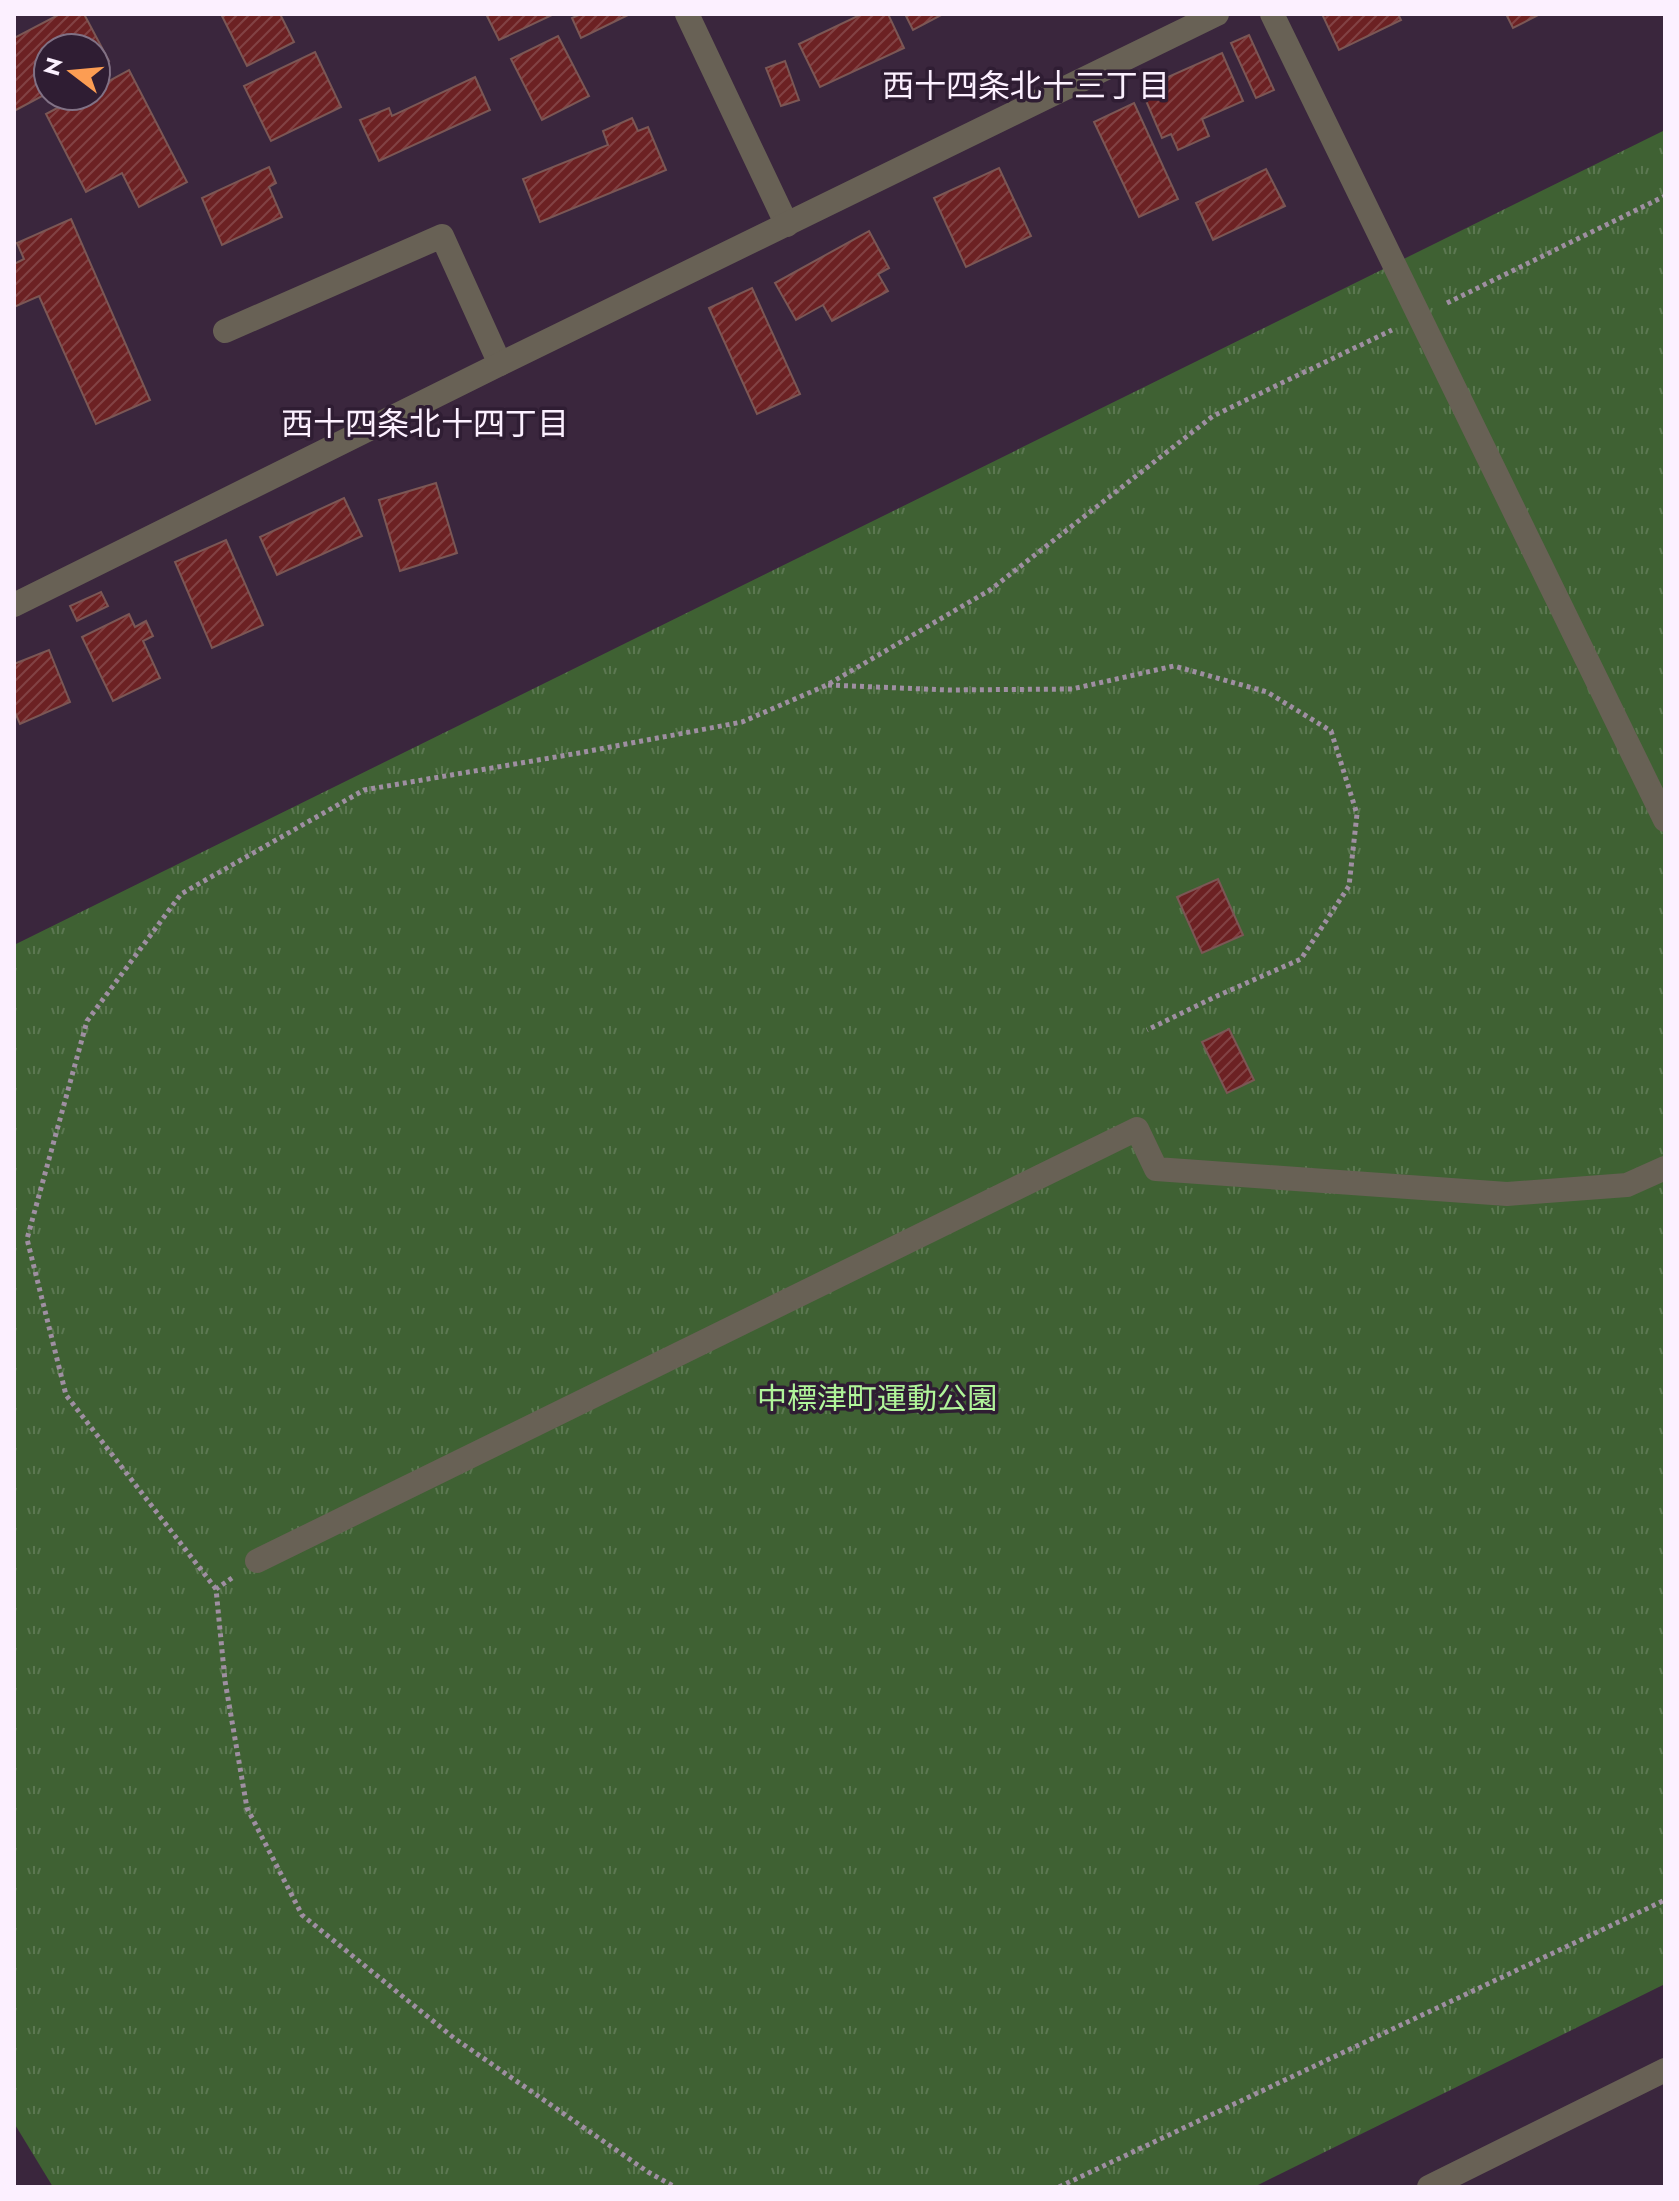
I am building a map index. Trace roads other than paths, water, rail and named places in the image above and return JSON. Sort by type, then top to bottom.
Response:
[{"type":"street","points":[[687,14],[787,225]]},
{"type":"street","points":[[14,605],[1217,14]]},
{"type":"street","points":[[1272,14],[1665,820]]},
{"type":"street","points":[[225,331],[442,236],[500,364]]},
{"type":"street","points":[[257,1561],[1137,1129],[1156,1169],[1172,1171],[1507,1194],[1627,1185],[1665,1168]]},
{"type":"street","points":[[1429,2187],[1665,2070]]},
{"type":"district","name":"西十四条北十三丁目","points":[[1026,86]]},
{"type":"district","name":"西十四条北十四丁目","points":[[425,424]]},
{"type":"park label","name":"中標津町運動公園","points":[[877,1398]]}]
